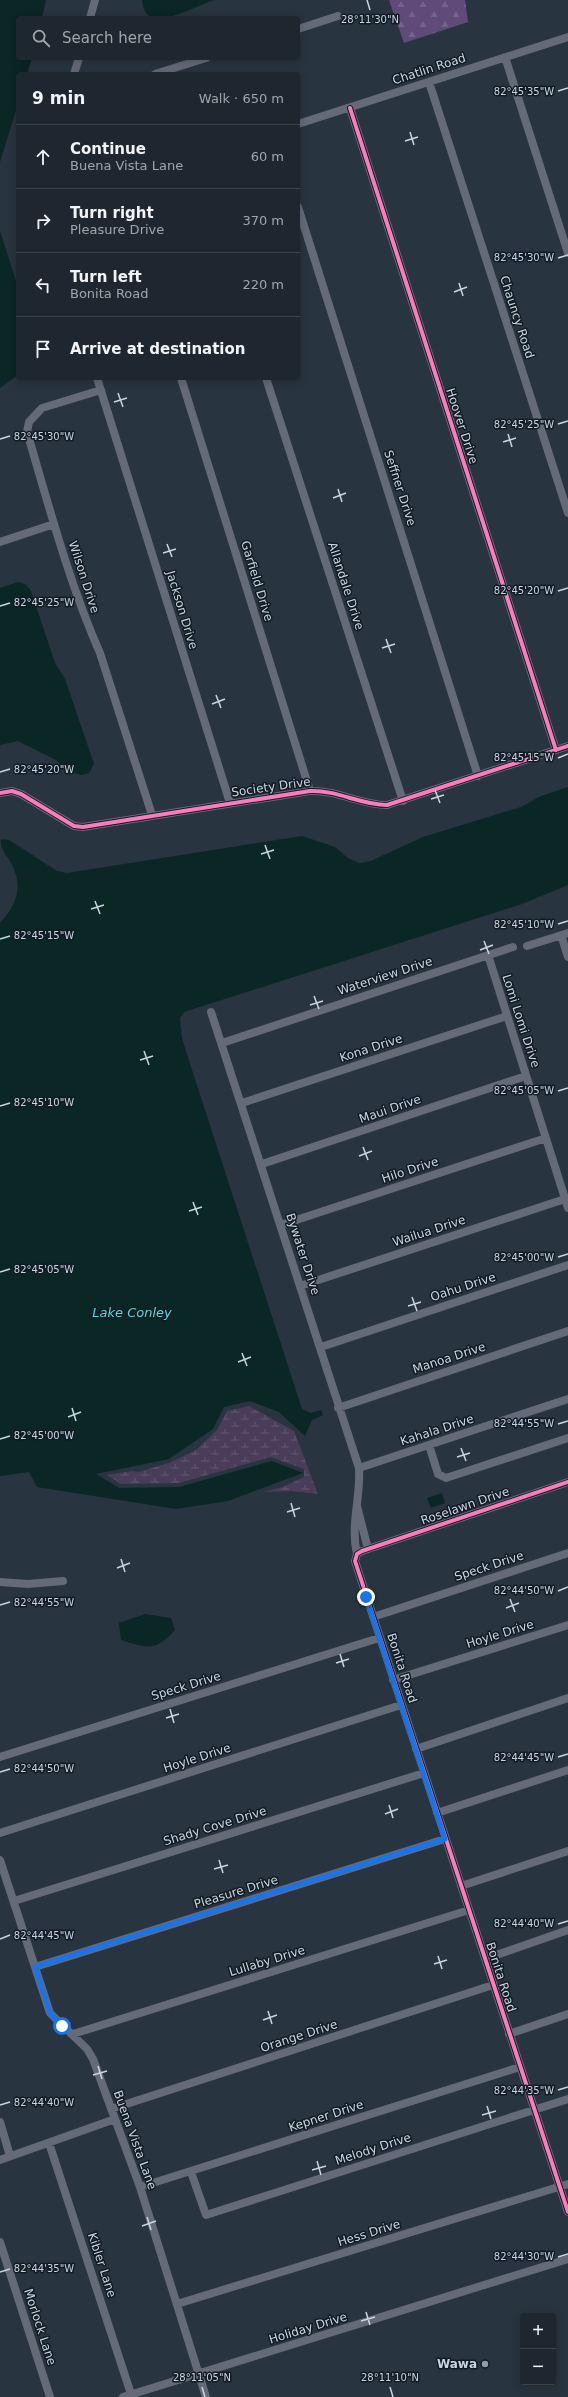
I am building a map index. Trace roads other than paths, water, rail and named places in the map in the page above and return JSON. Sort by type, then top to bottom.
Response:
[{"type":"street","points":[[91,16],[95,0]]},
{"type":"street","points":[[300,28],[338,16]]},
{"type":"street","name":"Chatlin Road","points":[[300,123],[568,37]]},
{"type":"street","points":[[505,57],[568,253]]},
{"type":"street","points":[[75,72],[78,60]]},
{"type":"street","points":[[162,72],[200,60]]},
{"type":"street","name":"Chauncy Road","points":[[429,82],[568,513]]},
{"type":"street","name":"Hoover Drive","points":[[350,108],[556,750]]},
{"type":"street","name":"Seffner Drive","points":[[300,213],[478,776]]},
{"type":"street","name":"Jackson Drive","points":[[98,380],[230,803]]},
{"type":"street","name":"Garfield Drive","points":[[181,380],[310,791]]},
{"type":"street","name":"Allandale Drive","points":[[267,380],[403,801]]},
{"type":"street","name":"Wilson Drive","points":[[101,390],[42,408],[29,422],[27,432],[54,524],[89,628],[100,653],[152,815]]},
{"type":"street","points":[[0,542],[54,524]]},
{"type":"street","name":"Society Drive","points":[[0,793],[12,791],[21,794],[74,826],[83,827],[96,827],[152,815],[310,791],[331,791],[378,805],[403,801],[568,746]]},
{"type":"street","points":[[527,946],[564,934],[568,958]]},
{"type":"street","name":"Waterview Drive","points":[[222,1043],[513,947]]},
{"type":"street","name":"Lomi Lomi Drive","points":[[488,955],[568,1208]]},
{"type":"street","name":"Bywater Drive","points":[[211,1012],[262,1164],[338,1408],[359,1468],[360,1486],[354,1520],[353,1540],[357,1554]]},
{"type":"street","name":"Kona Drive","points":[[242,1103],[507,1016]]},
{"type":"street","name":"Maui Drive","points":[[262,1164],[526,1076]]},
{"type":"street","name":"Hilo Drive","points":[[281,1225],[546,1138]]},
{"type":"street","name":"Wailua Drive","points":[[300,1286],[565,1199]]},
{"type":"street","name":"Oahu Drive","points":[[320,1347],[568,1265]]},
{"type":"street","name":"Manoa Drive","points":[[338,1408],[568,1331]]},
{"type":"street","name":"Kahala Drive","points":[[359,1468],[568,1399]]},
{"type":"street","points":[[428,1445],[438,1474],[446,1478],[568,1438]]},
{"type":"street","name":"Roselawn Drive","points":[[368,1549],[568,1482]]},
{"type":"street","name":"Bywater Drive","points":[[357,1505],[368,1549]]},
{"type":"street","points":[[357,1554],[368,1549]]},
{"type":"street","name":"Speck Drive","points":[[373,1617],[568,1553]]},
{"type":"street","name":"Bonita Road","points":[[357,1554],[355,1561],[358,1574],[568,2212]]},
{"type":"street","points":[[0,1582],[28,1584],[63,1581]]},
{"type":"street","name":"Hoyle Drive","points":[[393,1680],[568,1625]]},
{"type":"street","name":"Speck Drive","points":[[0,1757],[379,1638]]},
{"type":"street","points":[[416,1750],[568,1698]]},
{"type":"street","name":"Hoyle Drive","points":[[0,1834],[401,1705]]},
{"type":"street","points":[[437,1813],[568,1770]]},
{"type":"street","name":"Shady Cove Drive","points":[[14,1901],[424,1773]]},
{"type":"street","name":"Pleasure Drive","points":[[35,1967],[445,1839]]},
{"type":"street","points":[[461,1886],[568,1851]]},
{"type":"street","name":"Buena Vista Lane","points":[[0,1860],[50,2013],[62,2026],[73,2034],[93,2059],[140,2187],[206,2397]]},
{"type":"street","name":"Lullaby Drive","points":[[73,2034],[469,1910]]},
{"type":"street","points":[[485,1959],[568,1930]]},
{"type":"street","name":"Orange Drive","points":[[112,2109],[493,1985]]},
{"type":"street","points":[[509,2034],[568,2014]]},
{"type":"street","name":"Kepner Drive","points":[[140,2187],[520,2067]]},
{"type":"street","name":"Melody Drive","points":[[191,2172],[206,2216],[568,2099]]},
{"type":"street","points":[[0,2160],[115,2119]]},
{"type":"street","points":[[0,2122],[10,2156]]},
{"type":"street","name":"Kibler Lane","points":[[49,2143],[131,2394]]},
{"type":"street","name":"Hess Drive","points":[[177,2304],[568,2184]]},
{"type":"street","name":"Morlock Lane","points":[[0,2242],[50,2397]]},
{"type":"street","name":"Holiday Drive","points":[[123,2397],[568,2258]]},
{"type":"water","points":[[0,0],[46,0],[42,16],[16,16],[16,60],[31,60],[28,72],[16,72],[16,110],[0,162]]},
{"type":"water","points":[[142,0],[214,0],[171,16],[149,16],[144,8]]},
{"type":"water","points":[[0,231],[16,281],[16,376],[0,388]]},
{"type":"water","points":[[18,582],[25,584],[31,591],[55,663],[65,679],[94,764],[89,773],[81,775],[68,771],[56,760],[18,741],[0,745],[0,588]]},
{"type":"water","name":"Lake Conley","points":[[568,787],[568,885],[522,904],[184,1012],[180,1018],[182,1039],[302,1409],[311,1413],[321,1410],[323,1415],[312,1420],[305,1436],[279,1412],[250,1401],[224,1407],[213,1429],[169,1459],[96,1474],[119,1488],[179,1487],[272,1461],[303,1473],[228,1501],[176,1509],[37,1487],[29,1472],[0,1476],[0,923],[12,908],[18,884],[13,867],[2,847],[1,839],[9,840],[57,871],[67,873],[302,836],[335,847],[349,859],[360,863],[371,861],[423,837],[521,807],[541,796]]},
{"type":"water","points":[[442,1493],[445,1503],[431,1508],[427,1498]]},
{"type":"water","points":[[145,1614],[171,1618],[175,1630],[162,1642],[156,1645],[144,1646],[121,1640],[119,1623]]},
{"type":"place","name":"Wawa","points":[[485,2364]]}]
